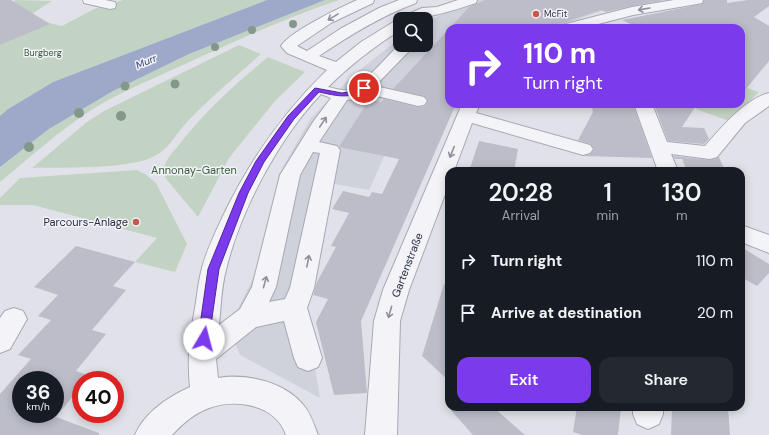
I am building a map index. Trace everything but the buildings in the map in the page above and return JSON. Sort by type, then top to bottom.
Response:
[{"type":"street","points":[[89,0],[110,5]]},
{"type":"street","points":[[338,69],[292,50],[288,46],[302,35],[340,13],[368,0]]},
{"type":"street","points":[[309,56],[351,28],[409,1],[427,11],[438,11],[453,1],[471,0]]},
{"type":"street","points":[[580,24],[632,11],[696,0]]},
{"type":"street","points":[[594,20],[602,24]]},
{"type":"street","points":[[206,394],[202,353],[214,269],[243,193],[260,161],[291,117],[338,69],[371,41],[393,28]]},
{"type":"street","points":[[317,89],[342,95],[354,93],[364,88],[401,52]]},
{"type":"street","points":[[364,88],[418,100]]},
{"type":"street","points":[[202,353],[249,317],[264,287],[290,175],[322,122],[342,95]]},
{"type":"street","points":[[658,147],[710,153],[739,119],[769,98]]},
{"type":"street","points":[[644,108],[666,167]]},
{"type":"street","points":[[469,110],[583,149]]},
{"type":"street","name":"Gartenstraße","points":[[446,167],[469,110]]},
{"type":"street","points":[[308,145],[330,150],[302,288],[294,308],[308,358]]},
{"type":"street","name":"Gartenstraße","points":[[381,435],[380,423],[387,321],[396,290],[445,169]]},
{"type":"street","points":[[745,235],[769,244]]},
{"type":"street","points":[[249,317],[294,308]]},
{"type":"street","points":[[0,341],[14,319]]},
{"type":"street","points":[[150,435],[162,421],[186,403],[206,394],[233,389],[254,391],[276,400],[289,411],[302,435]]},
{"type":"shaded area","points":[[478,0],[661,0],[620,5],[563,24],[445,24],[445,108],[410,99],[369,190],[329,183],[305,306],[320,398],[240,355],[232,335],[236,313],[257,270],[274,207],[279,174],[311,118],[351,77],[393,44],[393,52],[433,52],[433,18]]},
{"type":"shaded area","points":[[445,108],[459,108],[457,111]]},
{"type":"green space","points":[[14,0],[52,1],[27,17],[0,6],[15,1]]},
{"type":"green space","name":"Burgberg","points":[[123,0],[267,0],[53,82],[8,109],[0,116],[0,45],[16,38],[28,18],[62,26],[94,9]]},
{"type":"green space","points":[[325,0],[339,0],[256,32],[110,99],[90,111],[44,145],[0,182],[0,167],[49,129],[113,91],[189,54]]},
{"type":"green space","points":[[239,45],[261,54],[223,87],[187,122],[163,150],[153,157],[141,161],[111,166],[32,168],[87,122],[104,111]]},
{"type":"green space","name":"Annonay-Garten","points":[[268,57],[305,72],[275,101],[229,158],[198,217],[164,175],[166,162],[209,110]]},
{"type":"green space","points":[[747,88],[759,92],[745,106],[745,90]]},
{"type":"green space","points":[[697,108],[742,108],[729,121]]},
{"type":"green space","name":"Parcours-Anlage","points":[[137,170],[145,174],[156,183],[187,244],[175,272],[135,262],[157,238],[33,205],[0,205],[0,198],[20,178]]},
{"type":"water","name":"Murr","points":[[267,0],[325,0],[189,54],[113,91],[49,129],[0,167],[0,116],[8,109],[53,82]]},
{"type":"place","name":"McFit","points":[[536,14]]},
{"type":"place","name":"Parcours-Anlage","points":[[136,222]]},
{"type":"route","points":[[204,339],[214,269],[243,193],[260,161],[291,117],[317,89],[342,95],[349,95],[364,88]]}]
